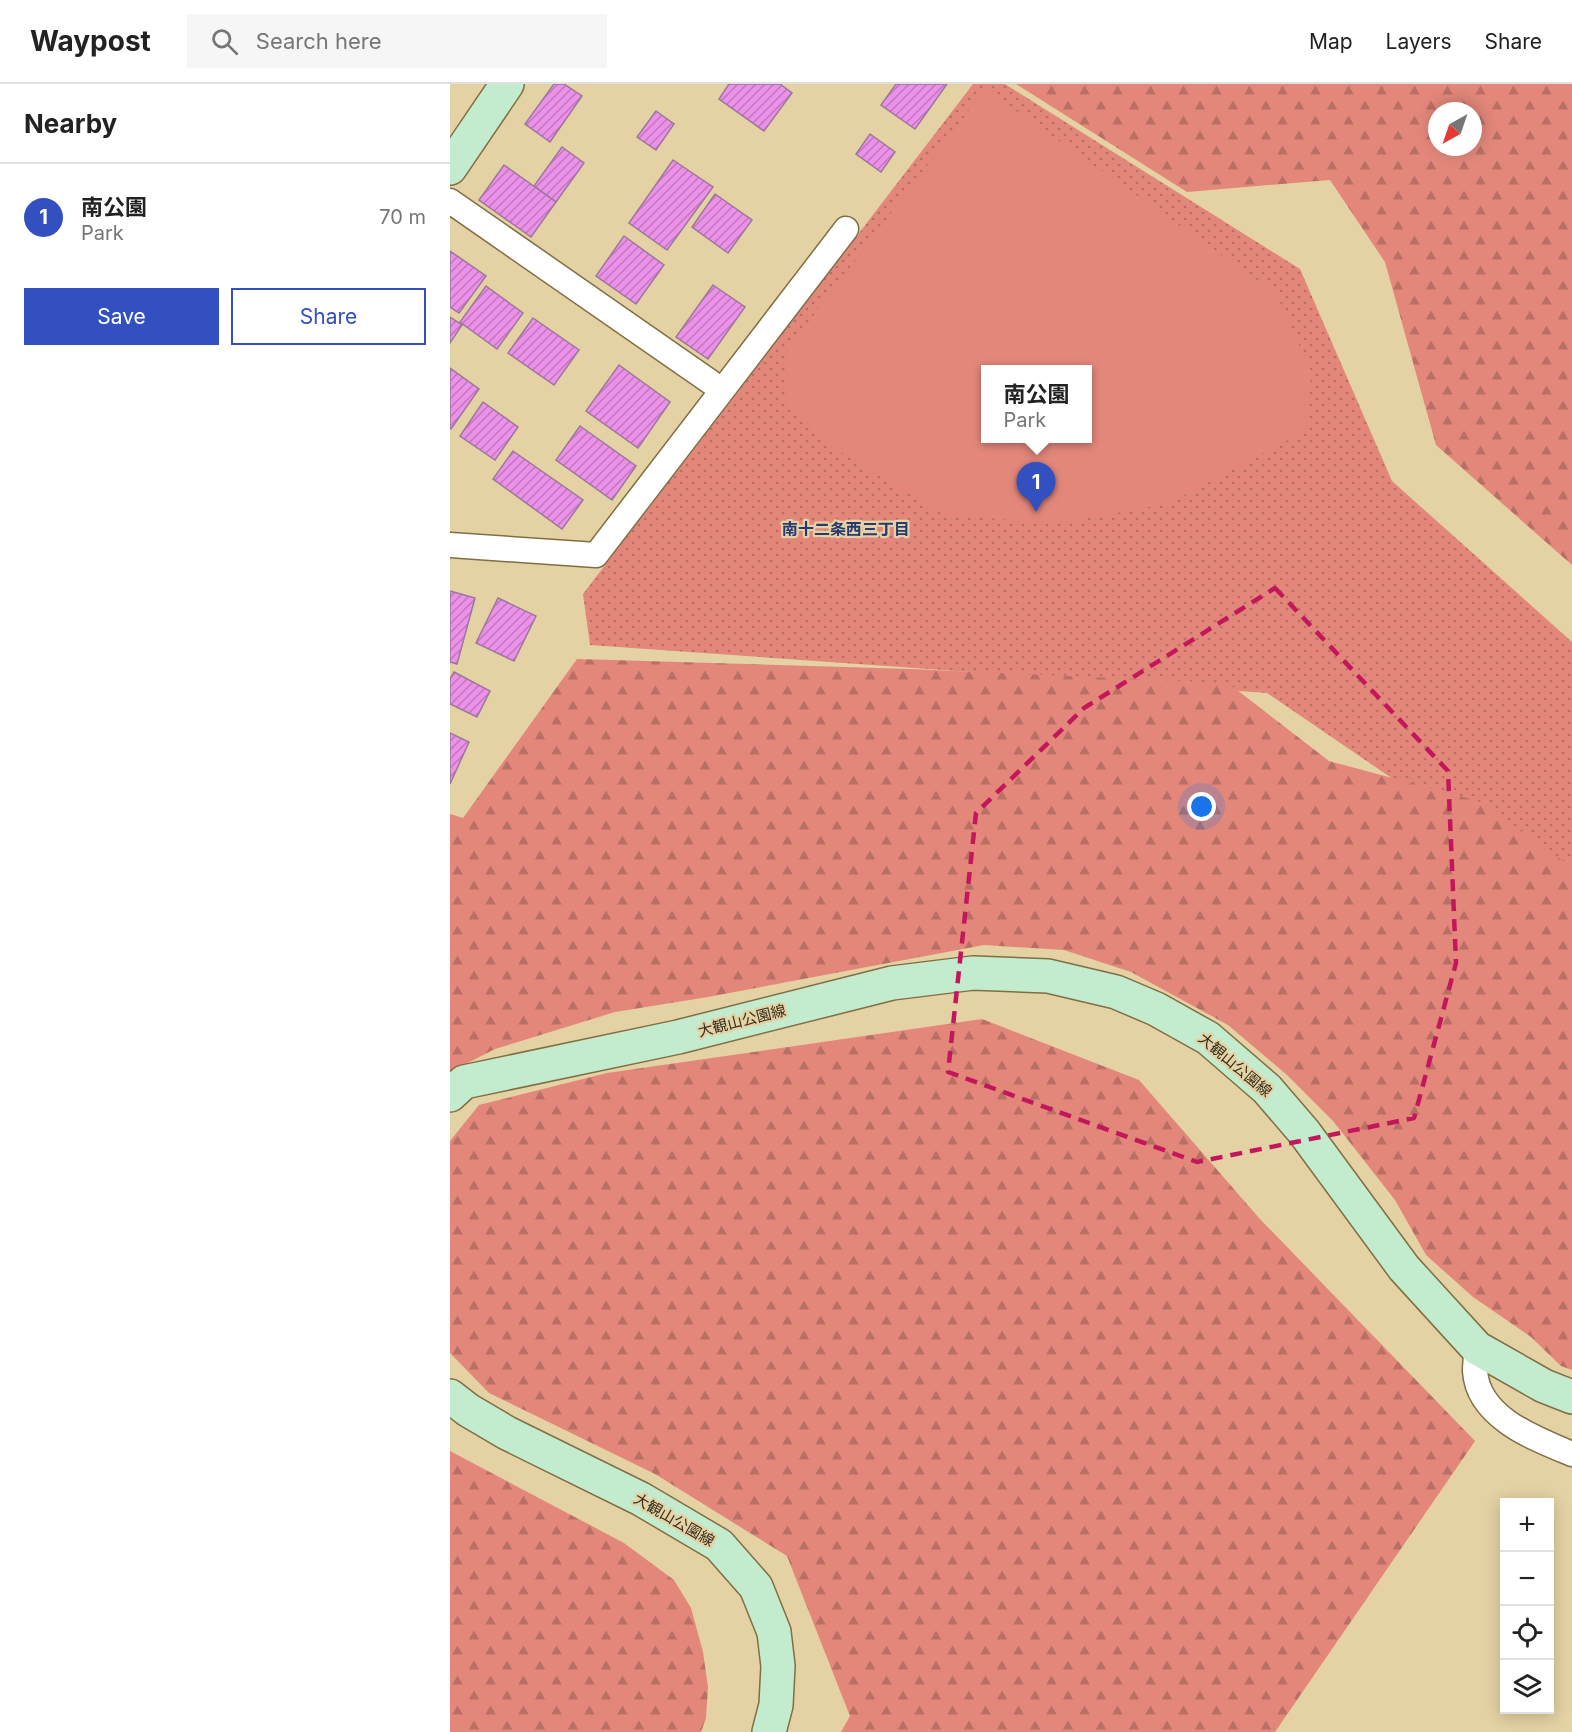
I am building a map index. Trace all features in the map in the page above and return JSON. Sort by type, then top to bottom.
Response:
[{"type":"main road","points":[[450,168],[507,84]]},
{"type":"main road","name":"大観山公園線","points":[[450,1095],[464,1082],[526,1071],[678,1037],[892,983],[973,973],[1047,976],[1116,992],[1156,1009],[1208,1038],[1267,1089],[1304,1132],[1404,1268],[1477,1348],[1544,1386],[1572,1397]]},
{"type":"main road","name":"大観山公園線","points":[[450,1396],[468,1410],[507,1433],[641,1499],[719,1545],[756,1587],[774,1632],[778,1666],[776,1705],[769,1732]]},
{"type":"street","points":[[450,201],[722,390]]},
{"type":"street","points":[[450,546],[596,555],[846,229]]},
{"type":"street","points":[[1477,1348],[1475,1372],[1483,1398],[1503,1418],[1538,1440],[1572,1455]]},
{"type":"highlighted area","points":[[1275,588],[1448,771],[1456,963],[1414,1118],[1197,1162],[948,1072],[976,813],[1084,708]]},
{"type":"green space","points":[[973,84],[1005,84],[1300,269],[1392,481],[1572,642],[1572,893],[1547,884],[1267,693],[590,645],[583,594]]},
{"type":"green space","points":[[1016,84],[1572,84],[1572,565],[1436,445],[1385,262],[1330,180],[1187,192]]},
{"type":"green space","points":[[985,89],[1276,293],[1311,372],[1307,430],[1170,503],[1057,524],[942,514],[846,456],[787,408],[788,349]]},
{"type":"green space","points":[[577,659],[911,669],[1228,683],[1329,761],[1478,801],[1572,867],[1572,1370],[1561,1366],[1531,1337],[1473,1297],[1426,1255],[1395,1200],[1333,1121],[1287,1075],[1228,1025],[1131,972],[1064,950],[984,945],[708,997],[615,1012],[495,1049],[450,1072],[450,814],[463,818]]},
{"type":"green space","points":[[982,1019],[1139,1080],[1259,1218],[1475,1441],[1275,1732],[841,1732],[850,1716],[787,1556],[655,1474],[489,1393],[450,1353],[450,1141],[479,1105],[607,1073]]},
{"type":"green space","points":[[450,1451],[624,1543],[674,1580],[691,1608],[703,1652],[708,1687],[706,1718],[701,1732],[450,1732]]},
{"type":"building","points":[[554,84],[564,84],[582,96],[550,142],[525,124]]},
{"type":"building","points":[[729,84],[780,84],[792,93],[764,131],[719,99]]},
{"type":"building","points":[[896,84],[947,84],[915,129],[881,105]]},
{"type":"building","points":[[656,111],[674,124],[656,150],[637,137]]},
{"type":"building","points":[[870,134],[895,152],[881,172],[856,154]]},
{"type":"building","points":[[562,147],[584,163],[556,202],[534,186]]},
{"type":"building","points":[[673,160],[713,187],[667,250],[629,223]]},
{"type":"building","points":[[504,165],[556,202],[531,237],[479,200]]},
{"type":"building","points":[[715,194],[752,220],[728,253],[692,227]]},
{"type":"building","points":[[624,236],[664,265],[636,304],[596,276]]},
{"type":"building","points":[[450,251],[486,276],[459,313],[450,307]]},
{"type":"building","points":[[713,285],[745,307],[708,359],[676,337]]},
{"type":"building","points":[[486,286],[523,313],[497,349],[460,322]]},
{"type":"building","points":[[450,317],[462,325],[450,343]]},
{"type":"building","points":[[533,318],[579,350],[554,385],[508,353]]},
{"type":"building","points":[[619,365],[670,402],[638,448],[586,411]]},
{"type":"building","points":[[450,368],[479,389],[451,429],[450,429]]},
{"type":"building","points":[[483,402],[518,427],[495,460],[460,436]]},
{"type":"building","points":[[580,426],[636,466],[612,500],[556,460]]},
{"type":"building","points":[[513,451],[583,500],[562,529],[493,479]]},
{"type":"building","points":[[450,591],[475,598],[457,664],[450,662]]},
{"type":"building","points":[[498,598],[536,616],[514,661],[476,643]]},
{"type":"building","points":[[454,672],[490,691],[477,717],[450,704],[450,679]]},
{"type":"building","points":[[450,733],[469,742],[450,784]]},
{"type":"place","name":"南公園","points":[[1036,512]]},
{"type":"district","name":"南十二条西三丁目","points":[[846,529]]}]
